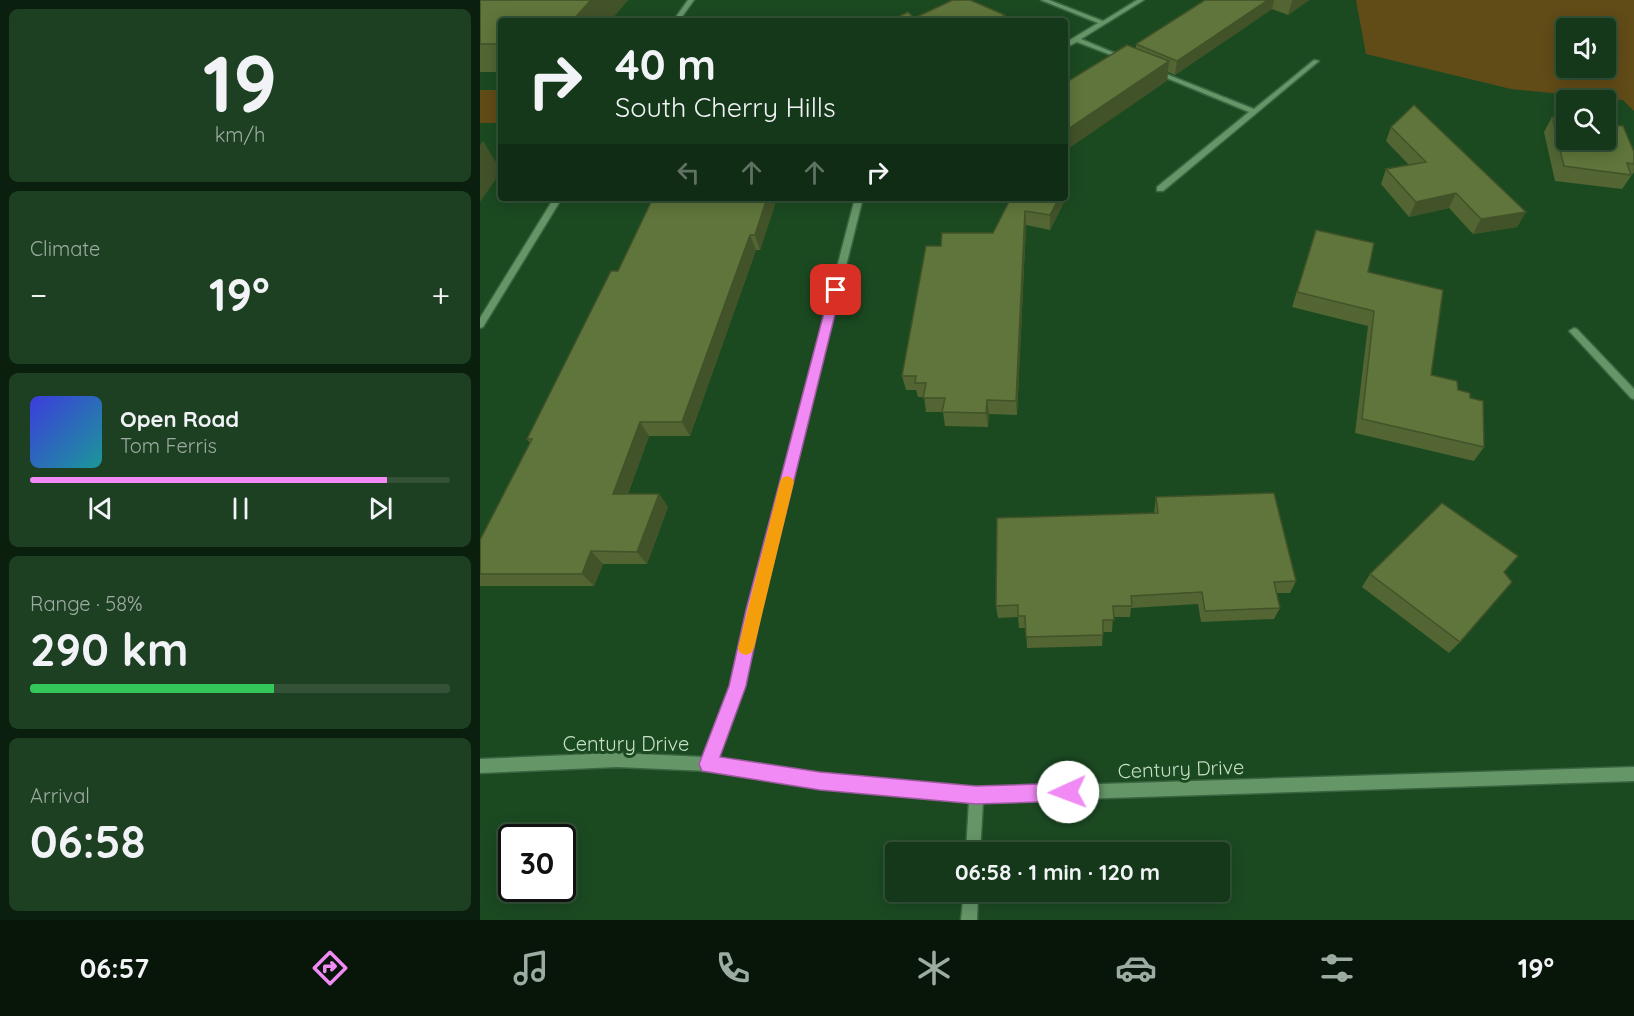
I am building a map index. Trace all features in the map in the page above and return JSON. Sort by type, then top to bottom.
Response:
[{"type":"street","points":[[678,18],[691,0]]},
{"type":"street","points":[[1044,0],[1103,23]]},
{"type":"street","points":[[1068,44],[1141,0]]},
{"type":"street","points":[[1076,39],[1131,62]]},
{"type":"street","points":[[1160,189],[1316,61]]},
{"type":"street","points":[[1142,66],[1253,111]]},
{"type":"street","points":[[480,325],[556,201]]},
{"type":"street","points":[[708,764],[737,686],[754,610],[858,201]]},
{"type":"street","points":[[1574,331],[1634,395]]},
{"type":"street","name":"Century Drive","points":[[480,766],[617,760],[708,764],[820,781],[976,795],[1634,774]]},
{"type":"street","points":[[974,842],[976,795]]},
{"type":"street","points":[[969,920],[970,902]]},
{"type":"shaded area","points":[[1356,0],[1634,0],[1634,111],[1623,100],[1616,99],[1616,90],[1556,90],[1556,93],[1511,89],[1366,54]]},
{"type":"shaded area","points":[[480,90],[498,90],[498,123],[480,123]]},
{"type":"building","points":[[480,0],[591,0],[575,18],[498,18],[498,44],[480,44]]},
{"type":"building","points":[[953,0],[970,0],[1005,15],[1001,17],[1003,18],[914,18]]},
{"type":"building","points":[[1205,0],[1268,0],[1177,61],[1136,44]]},
{"type":"building","points":[[908,12],[914,18],[896,18]]},
{"type":"building","points":[[1127,45],[1169,61],[1068,129],[1068,81]]},
{"type":"building","points":[[1414,105],[1526,212],[1481,219],[1456,193],[1416,202],[1386,169],[1426,162],[1391,127]]},
{"type":"building","points":[[1552,117],[1556,118],[1556,133]]},
{"type":"building","points":[[1616,125],[1623,126],[1634,152],[1634,164],[1627,163],[1631,175],[1564,166],[1560,150],[1616,150]]},
{"type":"building","points":[[652,201],[766,201],[755,235],[750,235],[682,422],[640,422],[613,494],[659,494],[637,552],[591,551],[582,574],[480,574],[480,540],[532,439],[527,439],[611,271],[618,271]]},
{"type":"building","points":[[1009,201],[1057,201],[1050,215],[1025,211],[1016,401],[987,400],[986,413],[942,412],[945,398],[923,398],[926,383],[915,383],[916,376],[902,376],[926,246],[941,246],[942,233],[993,233]]},
{"type":"building","points":[[1316,230],[1374,243],[1368,272],[1443,290],[1431,375],[1457,381],[1458,390],[1470,393],[1470,398],[1483,401],[1484,447],[1362,419],[1374,311],[1297,292]]},
{"type":"building","points":[[1274,493],[1296,581],[1274,582],[1280,608],[1205,611],[1202,592],[1131,596],[1132,606],[1113,606],[1114,620],[1103,620],[1103,635],[1026,637],[1025,616],[1018,616],[1018,605],[996,606],[997,518],[1158,513],[1156,497]]},
{"type":"building","points":[[1442,503],[1518,556],[1504,572],[1512,582],[1460,642],[1370,574]]},
{"type":"slow traffic","points":[[746,648],[787,482]]},
{"type":"route","points":[[836,290],[754,610],[737,686],[708,764],[820,781],[976,795],[1068,792]]}]
